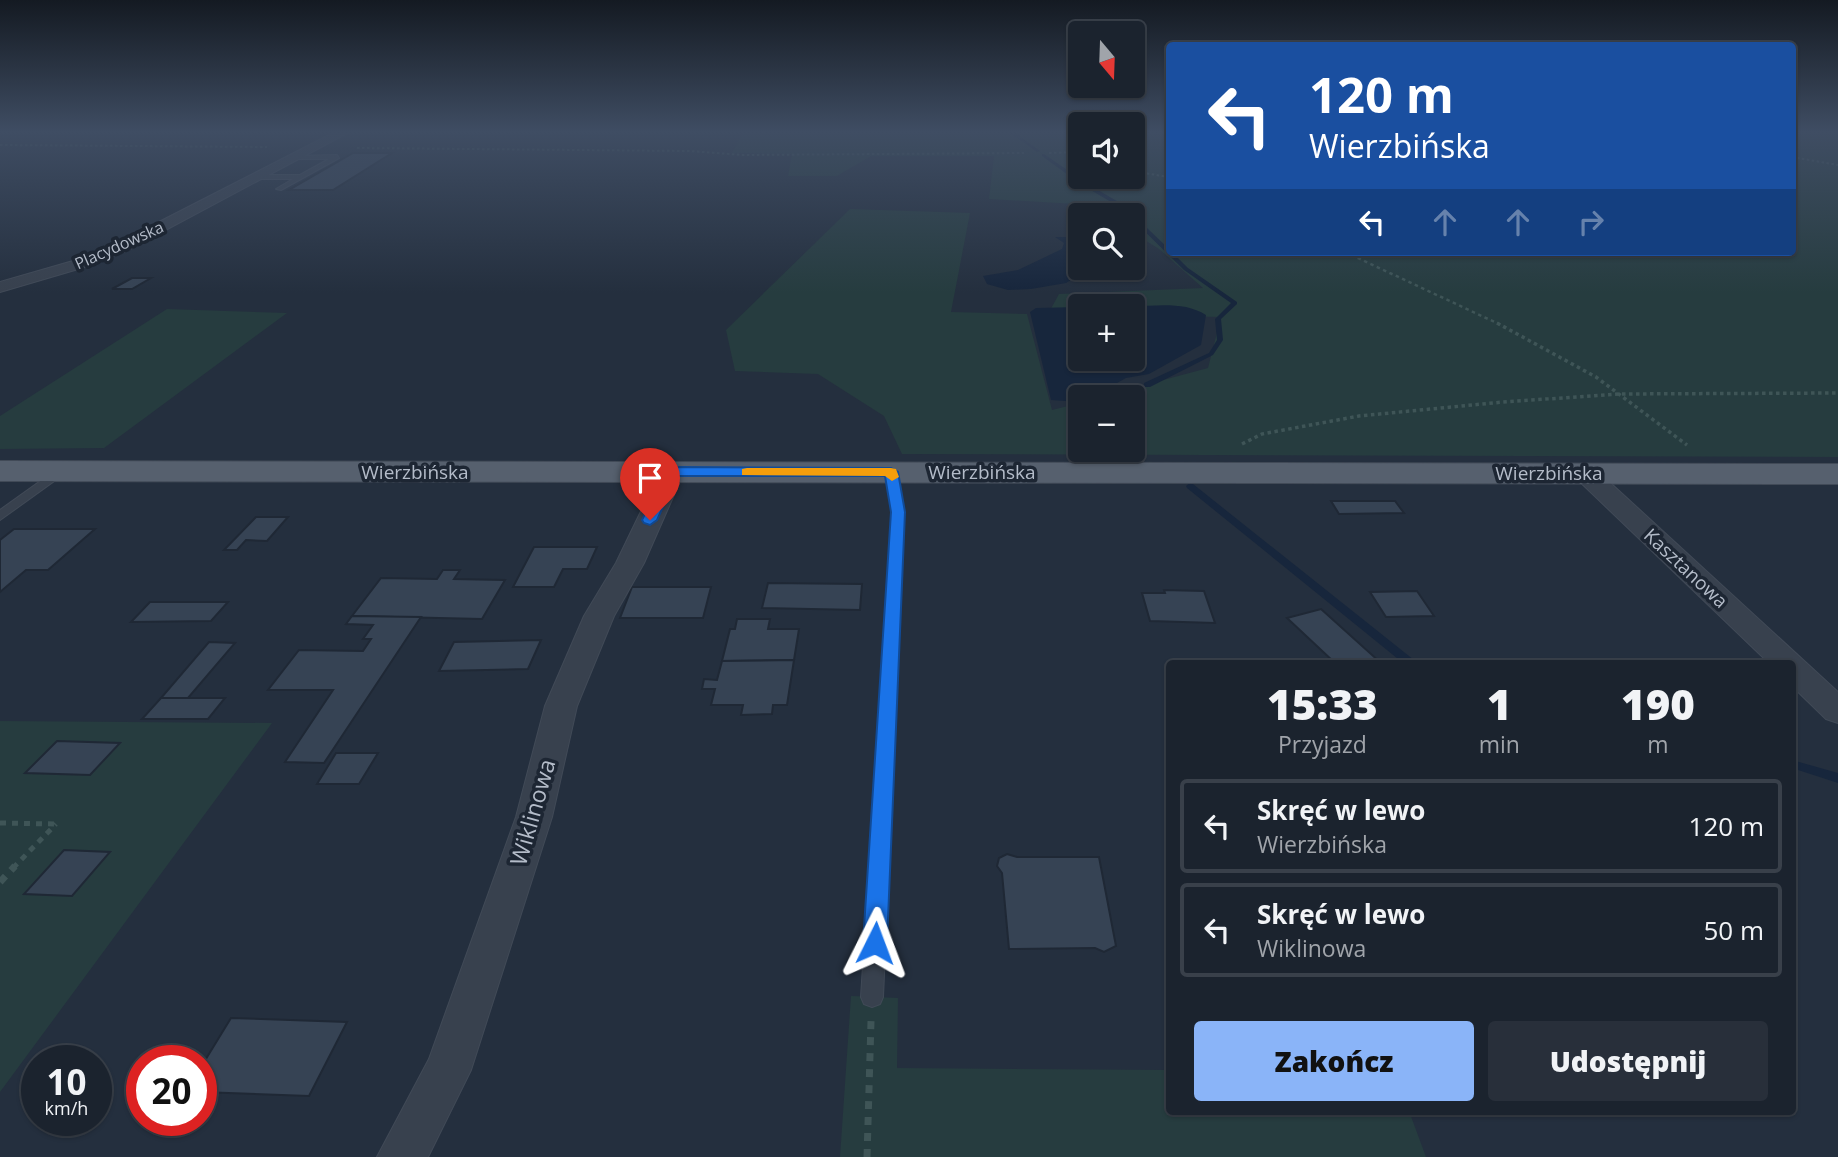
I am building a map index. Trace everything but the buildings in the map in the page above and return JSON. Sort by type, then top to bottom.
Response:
[{"type":"main road","name":"Wierzbińska","points":[[0,471],[1838,474]]},
{"type":"street","name":"Placydowska","points":[[0,287],[79,264],[122,247],[242,185]]},
{"type":"street","name":"Wiklinowa","points":[[402,1157],[448,1070],[534,817],[561,706],[599,615],[630,563],[672,471]]},
{"type":"street","name":"Kasztanowa","points":[[1585,473],[1784,660]]},
{"type":"street","points":[[1796,672],[1838,711]]},
{"type":"lane","points":[[279,189],[286,185]]},
{"type":"lane","points":[[0,516],[60,471]]},
{"type":"lane","points":[[872,998],[898,512],[891,472]]},
{"type":"path","points":[[1354,256],[1524,336],[1596,377],[1722,474]]},
{"type":"path","points":[[1241,445],[1262,434],[1359,416],[1620,394],[1838,393]]},
{"type":"path","points":[[0,823],[56,824],[0,882]]},
{"type":"path","points":[[867,1157],[872,998]]},
{"type":"green space","points":[[991,185],[1145,189],[1145,185],[1166,185],[1166,255],[1145,240],[1145,203],[1068,204],[989,199]]},
{"type":"green space","points":[[1796,185],[1838,185],[1838,457],[1145,455],[1145,385],[1208,368],[1221,317],[1145,315],[1145,294],[1068,294],[1068,315],[1048,314],[1059,294],[1203,288],[1167,256],[1796,256]]},
{"type":"green space","points":[[850,209],[970,213],[951,312],[1027,314],[1052,410],[1068,406],[1068,455],[902,454],[884,416],[818,374],[735,371],[726,330]]},
{"type":"green space","points":[[167,309],[287,313],[104,448],[0,449],[0,416]]},
{"type":"green space","points":[[0,721],[272,723],[35,1045],[21,1045],[21,1064],[0,1092]]},
{"type":"green space","points":[[851,996],[898,998],[897,1068],[1166,1070],[1166,1115],[1410,1115],[1426,1157],[840,1157]]},
{"type":"water","points":[[1055,237],[1068,237],[1068,280],[1071,280],[1066,283],[1008,290],[987,284],[983,276],[1018,270],[1062,249],[1064,243]]},
{"type":"water","points":[[1145,306],[1180,306],[1206,315],[1201,345],[1149,374],[1126,378],[1113,385],[1068,385],[1068,401],[1051,400],[1030,312],[1036,308],[1068,307],[1068,371],[1145,371]]},
{"type":"waterway","points":[[1086,185],[1117,203]]},
{"type":"waterway","points":[[1145,229],[1166,249]]},
{"type":"waterway","points":[[1147,385],[1211,354],[1220,340],[1218,319],[1235,303],[1186,269],[1173,256]]},
{"type":"waterway","points":[[1190,486],[1406,660]]},
{"type":"waterway","points":[[1796,765],[1838,778]]},
{"type":"slow traffic","points":[[747,472],[891,472],[892,477]]},
{"type":"route","points":[[650,520],[672,471],[891,472],[898,512],[875,943]]}]
